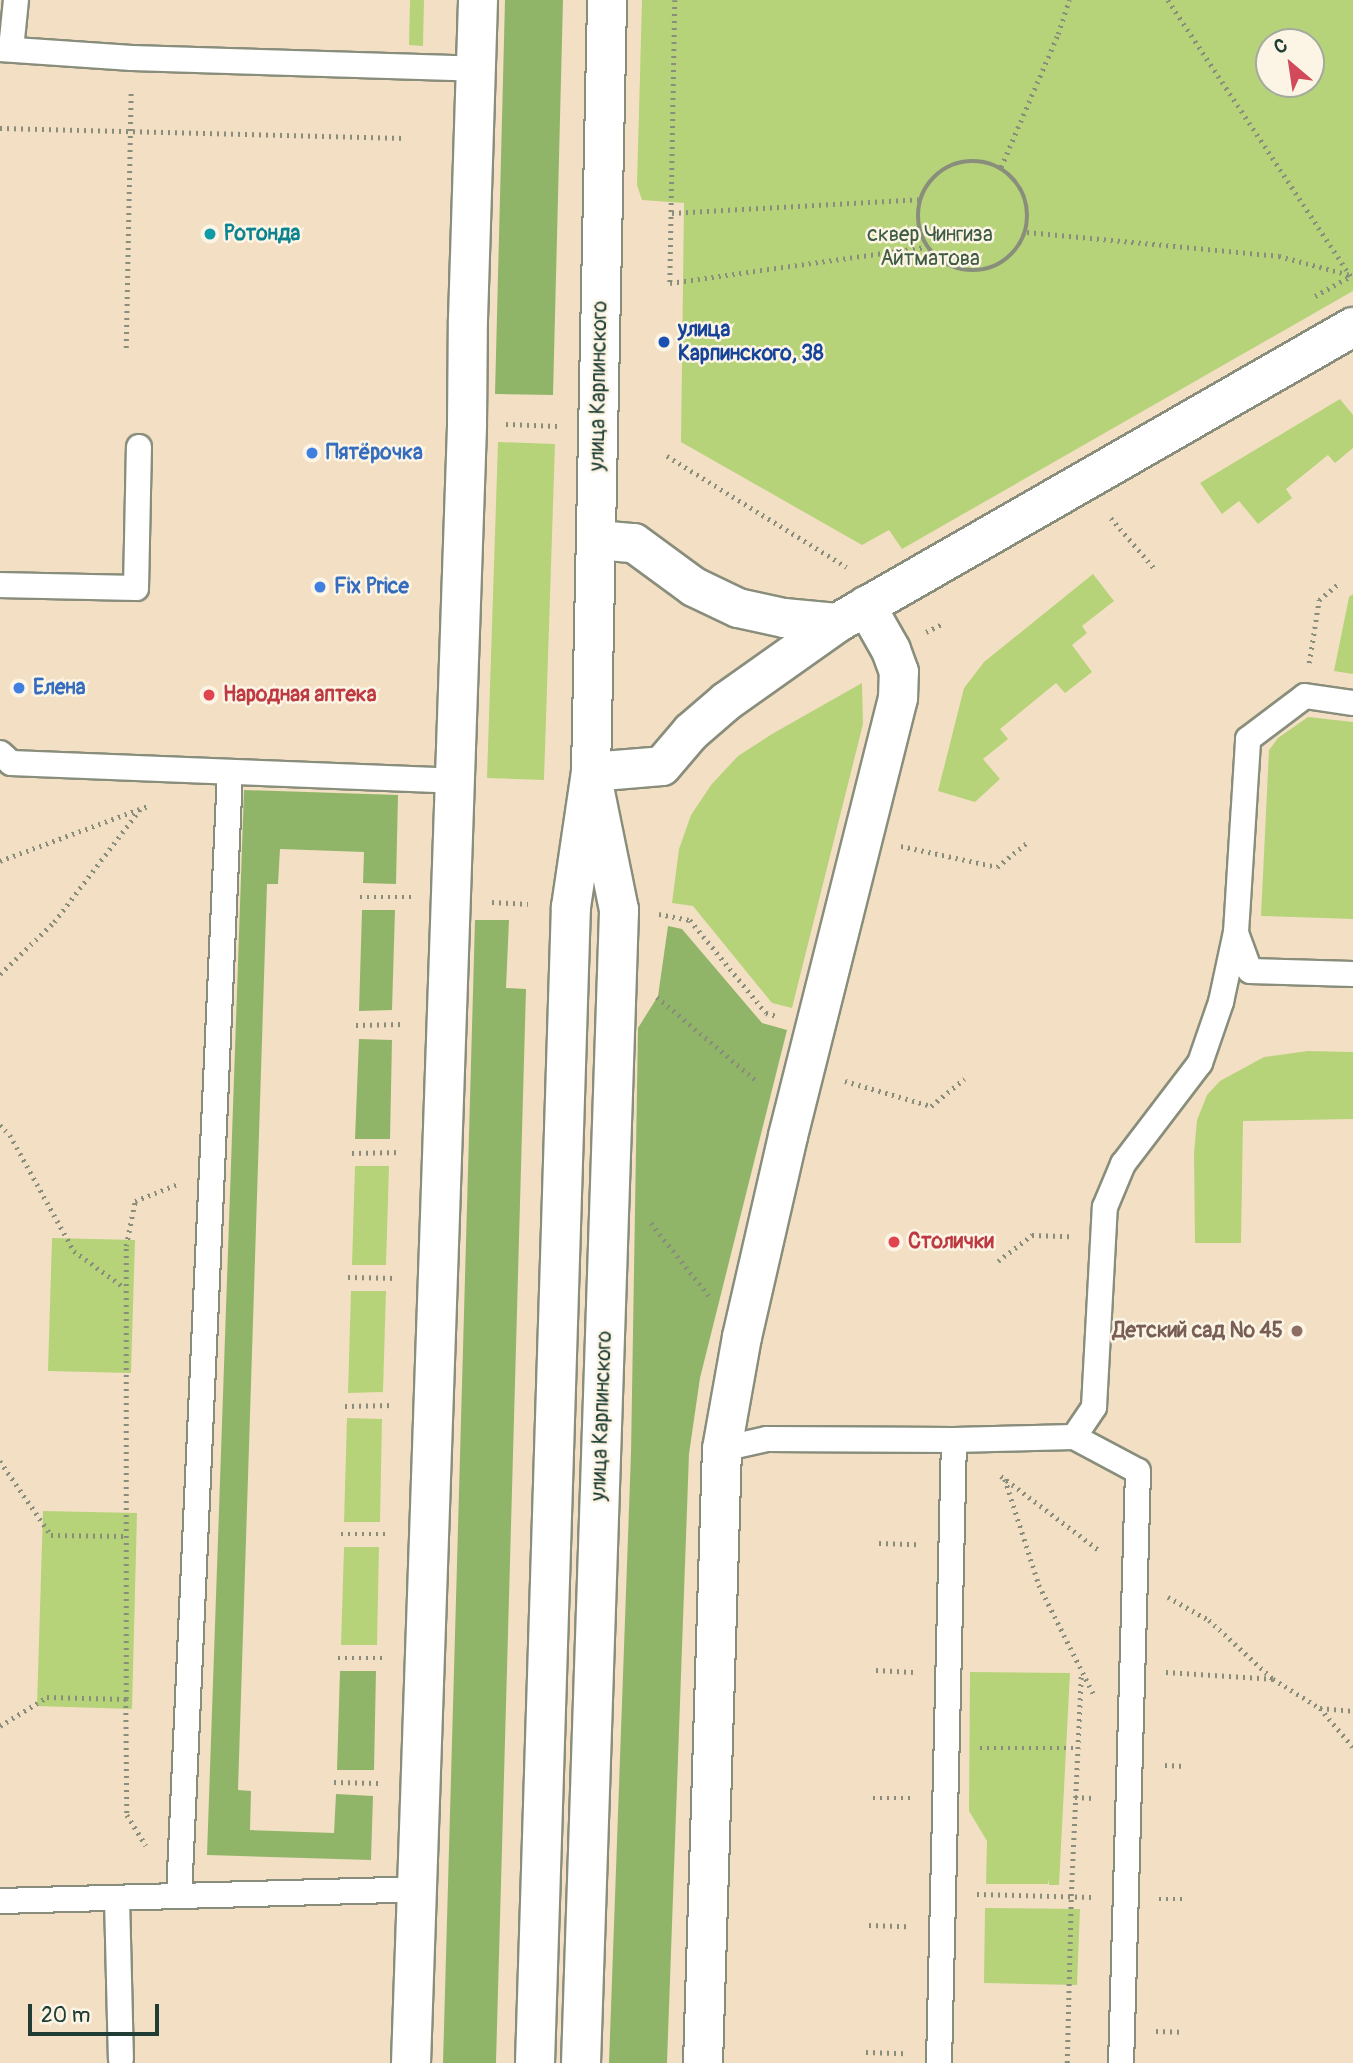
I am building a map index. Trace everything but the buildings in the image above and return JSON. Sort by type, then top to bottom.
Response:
[{"type":"street","points":[[411,2063],[455,781],[478,0]]},
{"type":"street","name":"улица Карпинского","points":[[535,2063],[571,906],[592,772],[607,0]]},
{"type":"street","points":[[592,772],[662,766],[691,732],[727,701],[851,615],[1353,327]]},
{"type":"street","points":[[597,540],[634,543],[694,587],[738,608],[784,618],[851,615],[891,650],[899,672],[898,698],[794,1112],[742,1337],[722,1449],[703,2063]]},
{"type":"street","name":"улица Карпинского","points":[[581,2063],[620,909],[592,772]]},
{"type":"lane","points":[[16,0],[6,49],[132,58],[477,69]]},
{"type":"lane","points":[[0,586],[136,588],[139,447]]},
{"type":"lane","points":[[1074,1437],[1094,1407],[1105,1207],[1123,1164],[1200,1063],[1221,1002],[1236,932],[1248,739],[1305,696],[1353,703]]},
{"type":"lane","points":[[0,753],[11,763],[230,774],[455,781]]},
{"type":"lane","points":[[179,1896],[230,774]]},
{"type":"lane","points":[[1236,932],[1250,971],[1353,974]]},
{"type":"lane","points":[[722,1449],[767,1439],[954,1440],[1074,1437],[1138,1471],[1137,1579],[1121,2063]]},
{"type":"lane","points":[[939,2063],[954,1440]]},
{"type":"lane","points":[[0,1901],[417,1889]]},
{"type":"lane","points":[[117,1898],[121,2059]]},
{"type":"path","points":[[676,0],[670,283],[927,247]]},
{"type":"path","points":[[1001,167],[1058,34],[1069,0]]},
{"type":"path","points":[[1168,0],[1352,277]]},
{"type":"path","points":[[126,348],[132,58]]},
{"type":"path","points":[[0,128],[405,138]]},
{"type":"path","points":[[978,160],[1001,167],[1020,184],[1029,208],[1027,232],[1014,253],[994,268],[969,271],[945,264],[927,247],[918,224],[920,199],[932,178],[953,164],[978,160]]},
{"type":"path","points":[[672,213],[920,199]]},
{"type":"path","points":[[1027,232],[1279,256],[1352,277]]},
{"type":"path","points":[[498,424],[562,426]]},
{"type":"path","points":[[667,456],[847,567]]},
{"type":"path","points":[[1111,518],[1154,568]]},
{"type":"path","points":[[1305,696],[1319,600],[1339,583]]},
{"type":"path","points":[[0,861],[153,803]]},
{"type":"path","points":[[0,974],[54,922],[141,808]]},
{"type":"path","points":[[900,846],[997,867],[1029,841]]},
{"type":"path","points":[[360,897],[418,898]]},
{"type":"path","points":[[484,901],[539,905]]},
{"type":"path","points":[[654,913],[690,920],[766,1013],[786,1019]]},
{"type":"path","points":[[649,990],[794,1112]]},
{"type":"path","points":[[356,1025],[405,1024]]},
{"type":"path","points":[[839,1079],[931,1106],[964,1079]]},
{"type":"path","points":[[0,1125],[10,1135],[74,1251],[126,1289]]},
{"type":"path","points":[[352,1153],[402,1152]]},
{"type":"path","points":[[179,1896],[127,1815],[126,1246],[135,1201],[213,1169]]},
{"type":"path","points":[[646,1217],[742,1337]]},
{"type":"path","points":[[998,1261],[1032,1235],[1104,1237]]},
{"type":"path","points":[[348,1277],[399,1278]]},
{"type":"path","points":[[345,1406],[396,1405]]},
{"type":"path","points":[[954,1440],[1137,1579],[1209,1620],[1273,1679],[1320,1708],[1352,1748]]},
{"type":"path","points":[[0,1461],[51,1535],[126,1536]]},
{"type":"path","points":[[1005,1479],[1039,1585],[1100,1707]]},
{"type":"path","points":[[341,1534],[392,1534]]},
{"type":"path","points":[[338,1658],[389,1658]]},
{"type":"path","points":[[1134,1671],[1273,1679]]},
{"type":"path","points":[[1067,2063],[1070,1896],[1082,1673]]},
{"type":"path","points":[[0,1726],[47,1697],[126,1699]]},
{"type":"path","points":[[1320,1708],[1353,1711]]},
{"type":"path","points":[[970,1748],[1077,1748]]},
{"type":"path","points":[[334,1782],[386,1783]]},
{"type":"path","points":[[943,1894],[1126,1897]]},
{"type":"green space","points":[[410,0],[424,0],[423,46],[409,45]]},
{"type":"green space","points":[[505,0],[563,0],[553,395],[495,394]]},
{"type":"green space","name":"сквер Чингиза Айтматова","points":[[642,0],[1353,0],[1353,291],[902,549],[889,530],[862,545],[681,442],[684,203],[642,200],[637,185]]},
{"type":"green space","points":[[1340,399],[1353,415],[1353,448],[1335,463],[1328,455],[1286,489],[1292,498],[1258,524],[1239,501],[1222,514],[1200,483]]},
{"type":"green space","points":[[498,442],[555,444],[544,780],[487,778]]},
{"type":"green space","points":[[1093,574],[1114,601],[1082,626],[1087,633],[1072,645],[1092,672],[1065,693],[1056,683],[1000,729],[1008,739],[983,759],[1000,779],[975,802],[938,791],[964,688],[984,662]]},
{"type":"green space","points":[[1353,594],[1353,674],[1334,671],[1349,597]]},
{"type":"green space","points":[[862,683],[863,724],[792,1008],[772,1003],[693,906],[672,903],[679,849],[691,815],[711,785],[738,756]]},
{"type":"green space","points":[[1308,717],[1353,722],[1353,919],[1261,916],[1269,750],[1278,738]]},
{"type":"green space","points":[[244,790],[398,795],[396,884],[363,883],[364,852],[280,849],[278,884],[267,884],[238,1790],[251,1791],[250,1830],[334,1833],[336,1794],[373,1796],[371,1860],[207,1855]]},
{"type":"green space","points":[[362,910],[395,910],[392,1010],[359,1011]]},
{"type":"green space","points":[[475,920],[509,920],[506,988],[526,989],[496,2063],[443,2063]]},
{"type":"green space","points":[[668,926],[682,929],[762,1023],[787,1030],[700,1378],[689,1454],[667,2063],[609,2063],[631,1453],[638,1028],[658,996]]},
{"type":"green space","points":[[359,1039],[392,1040],[390,1139],[355,1139]]},
{"type":"green space","points":[[1308,1051],[1353,1052],[1353,1119],[1243,1121],[1241,1243],[1195,1243],[1194,1153],[1197,1120],[1207,1095],[1220,1081],[1264,1057]]},
{"type":"green space","points":[[355,1166],[389,1166],[386,1265],[352,1265]]},
{"type":"green space","points":[[52,1238],[135,1240],[131,1373],[48,1371]]},
{"type":"green space","points":[[351,1291],[386,1291],[383,1392],[348,1393]]},
{"type":"green space","points":[[347,1418],[382,1419],[380,1522],[344,1522]]},
{"type":"green space","points":[[43,1511],[137,1513],[132,1709],[37,1706]]},
{"type":"green space","points":[[344,1547],[379,1547],[377,1645],[341,1645]]},
{"type":"green space","points":[[340,1671],[376,1671],[374,1770],[337,1770]]},
{"type":"green space","points":[[970,1672],[1070,1673],[1059,1885],[1049,1885],[1049,1879],[1048,1884],[986,1884],[987,1841],[969,1811]]},
{"type":"green space","points":[[985,1908],[1080,1909],[1077,1985],[984,1983]]},
{"type":"place","name":"Ротонда","points":[[210,234]]},
{"type":"place","name":"улица Карпинского, 38","points":[[664,342]]},
{"type":"place","name":"Пятёрочка","points":[[312,453]]},
{"type":"place","name":"Fix Price","points":[[320,587]]},
{"type":"place","name":"Елена","points":[[19,688]]},
{"type":"place","name":"Народная аптека","points":[[209,695]]},
{"type":"place","name":"Столички","points":[[894,1242]]},
{"type":"place","name":"Детский сад № 45","points":[[1297,1331]]}]
